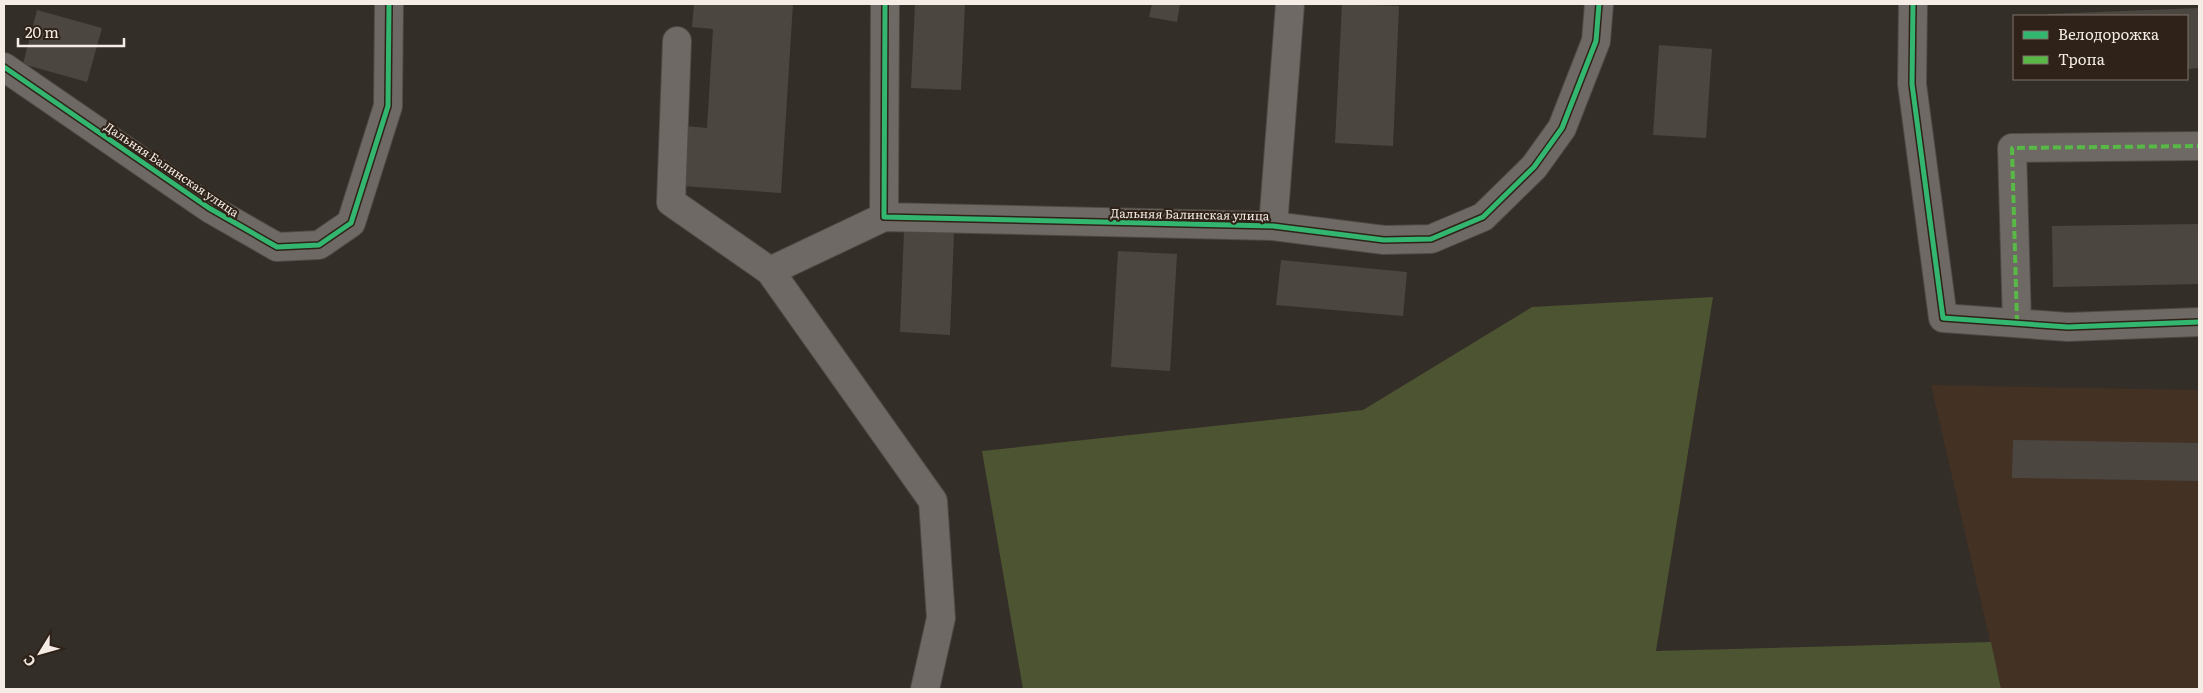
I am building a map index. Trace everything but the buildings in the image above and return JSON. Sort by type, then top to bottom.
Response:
[{"type":"street","name":"Дальняя Балинская улица","points":[[4,67],[209,208],[277,247],[318,245],[352,223],[388,106],[389,4]]},
{"type":"street","points":[[770,272],[884,217],[885,4]]},
{"type":"street","name":"Дальняя Балинская улица","points":[[1273,226],[1290,4]]},
{"type":"street","name":"Дальняя Балинская улица","points":[[884,217],[1273,226],[1384,240],[1431,239],[1483,217],[1534,167],[1562,128],[1596,40],[1599,4]]},
{"type":"street","points":[[1913,4],[1912,84],[1943,318],[2068,327],[2199,322]]},
{"type":"street","points":[[677,41],[672,202],[770,272],[933,501],[941,618],[925,689]]},
{"type":"street","points":[[2017,323],[2012,148],[2199,146]]},
{"type":"shaded area","points":[[1931,385],[2199,390],[2199,689],[2001,689]]},
{"type":"green space","points":[[1713,297],[1656,651],[1991,642],[2001,689],[1023,689],[982,451],[1363,410],[1532,307]]},
{"type":"marked path","points":[[2017,323],[2012,148],[2199,146]]},
{"type":"cycle path","points":[[4,67],[209,208],[277,247],[319,245],[351,223],[388,106],[389,4]]},
{"type":"cycle path","points":[[885,4],[884,217],[1273,226],[1384,240],[1431,239],[1483,217],[1534,167],[1562,128],[1596,41],[1599,4]]},
{"type":"cycle path","points":[[1913,4],[1912,84],[1943,318],[2068,327],[2199,322]]}]
